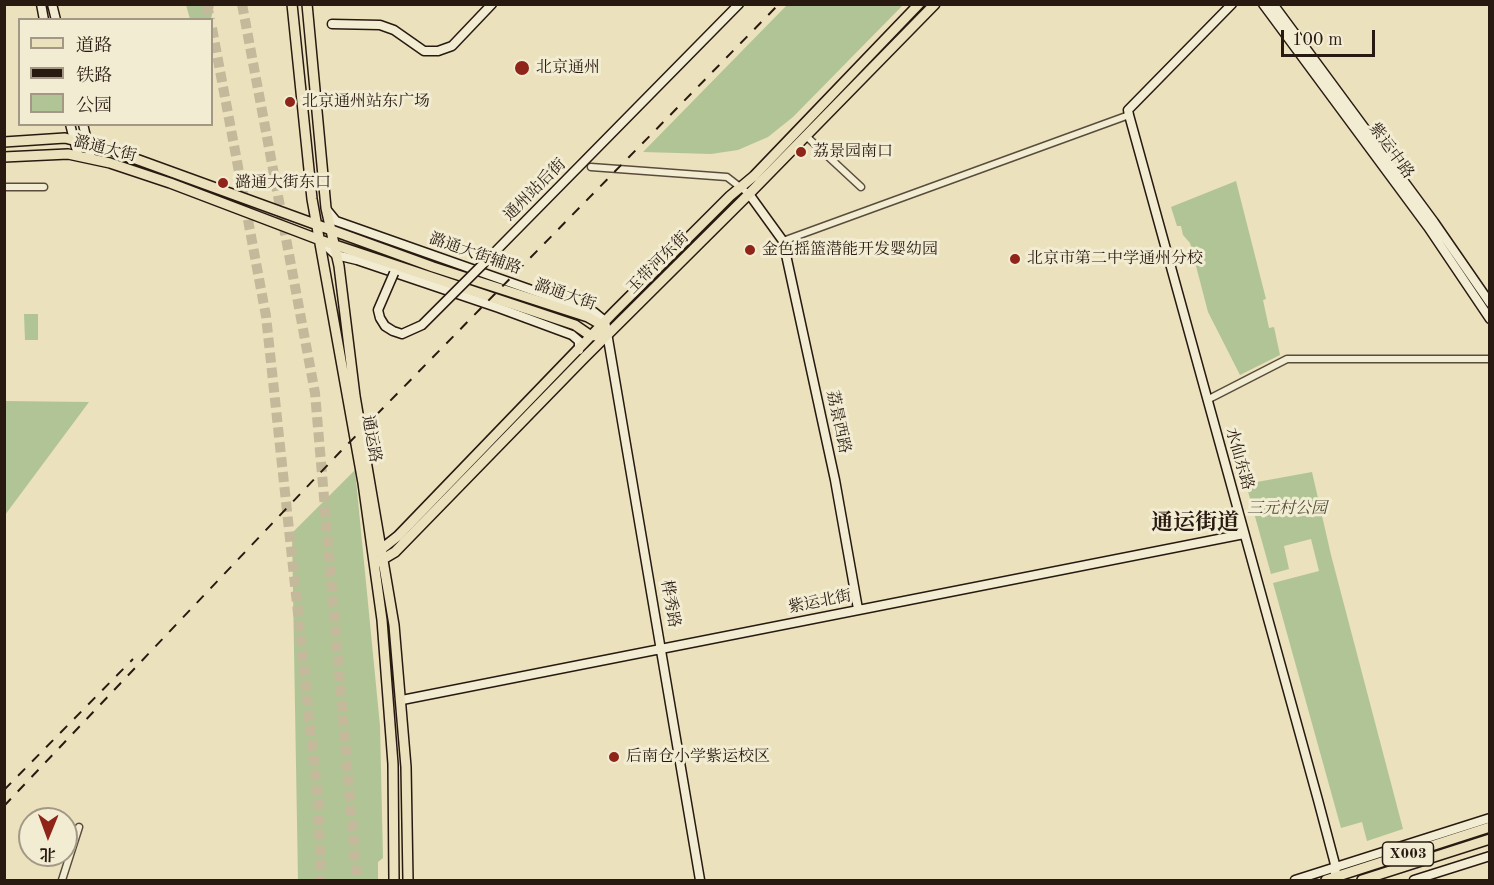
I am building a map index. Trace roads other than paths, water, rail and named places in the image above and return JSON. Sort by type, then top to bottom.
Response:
[{"type":"main road","name":"通运路","points":[[292,4],[306,150],[362,474],[382,620],[393,764],[394,880]]},
{"type":"main road","name":"通运路","points":[[307,4],[326,208],[336,255],[355,396],[394,625],[406,767],[408,880]]},
{"type":"main road","name":"玉带河东街","points":[[383,555],[398,536],[591,336],[721,204],[741,188],[919,4]]},
{"type":"main road","name":"玉带河东街","points":[[373,559],[395,552],[935,4]]},
{"type":"main road","name":"潞通大街","points":[[4,141],[65,138],[111,150],[433,267],[604,323],[608,334],[591,336],[575,325],[320,240],[170,183],[91,158],[68,153],[4,157]]},
{"type":"main road","name":"X003","points":[[1333,877],[1490,827]]},
{"type":"main road","name":"X003","points":[[1362,880],[1490,839]]},
{"type":"street","points":[[332,24],[380,25],[394,30],[424,51],[438,51],[452,46],[492,4]]},
{"type":"street","name":"通州站后街","points":[[394,273],[378,309],[385,326],[402,333],[422,325],[740,4]]},
{"type":"street","points":[[783,241],[1129,115],[1128,110],[1232,4]]},
{"type":"street","name":"紫运中路","points":[[1263,4],[1394,180],[1485,297]]},
{"type":"street","name":"紫运中路","points":[[1273,4],[1434,222],[1485,297],[1490,319]]},
{"type":"street","name":"水仙东路","points":[[1129,115],[1244,534],[1333,877]]},
{"type":"street","points":[[71,126],[78,155]]},
{"type":"street","points":[[83,126],[91,158]]},
{"type":"street","points":[[806,136],[861,187]]},
{"type":"street","points":[[591,167],[727,177],[749,194]]},
{"type":"street","points":[[4,187],[44,187]]},
{"type":"street","name":"荔景西路","points":[[749,194],[783,241],[835,480],[858,609]]},
{"type":"street","name":"潞通大街辅路","points":[[326,208],[330,216],[336,220],[584,308],[594,312],[604,323]]},
{"type":"street","points":[[320,240],[336,255],[572,335],[579,341],[579,350]]},
{"type":"street","name":"桦秀路","points":[[608,334],[700,880]]},
{"type":"street","points":[[1207,400],[1287,359],[1490,359]]},
{"type":"street","name":"紫运北街","points":[[402,700],[1244,534]]},
{"type":"street","points":[[1295,880],[1333,877],[1490,818]]},
{"type":"street","points":[[62,880],[79,827]]},
{"type":"street","points":[[1417,880],[1490,856]]},
{"type":"tunnel","points":[[207,4],[210,18]]},
{"type":"tunnel","points":[[242,4],[315,393],[357,880]]},
{"type":"tunnel","points":[[213,33],[266,316],[318,799],[321,880]]},
{"type":"railway","points":[[4,806],[340,452],[779,4]]},
{"type":"railway","points":[[4,790],[133,659]]},
{"type":"place","name":"北京通州","points":[[522,68]]},
{"type":"place","name":"北京通州站东广场","points":[[290,102]]},
{"type":"place","name":"荔景园南口","points":[[801,152]]},
{"type":"place","name":"潞通大街东口","points":[[223,183]]},
{"type":"place","name":"金色摇篮潜能开发婴幼园","points":[[750,250]]},
{"type":"place","name":"北京市第二中学通州分校","points":[[1015,259]]},
{"type":"place","name":"后南仓小学紫运校区","points":[[614,757]]},
{"type":"district","name":"通运街道","points":[[1195,523]]},
{"type":"park label","name":"三元村公园","points":[[1287,509]]}]
